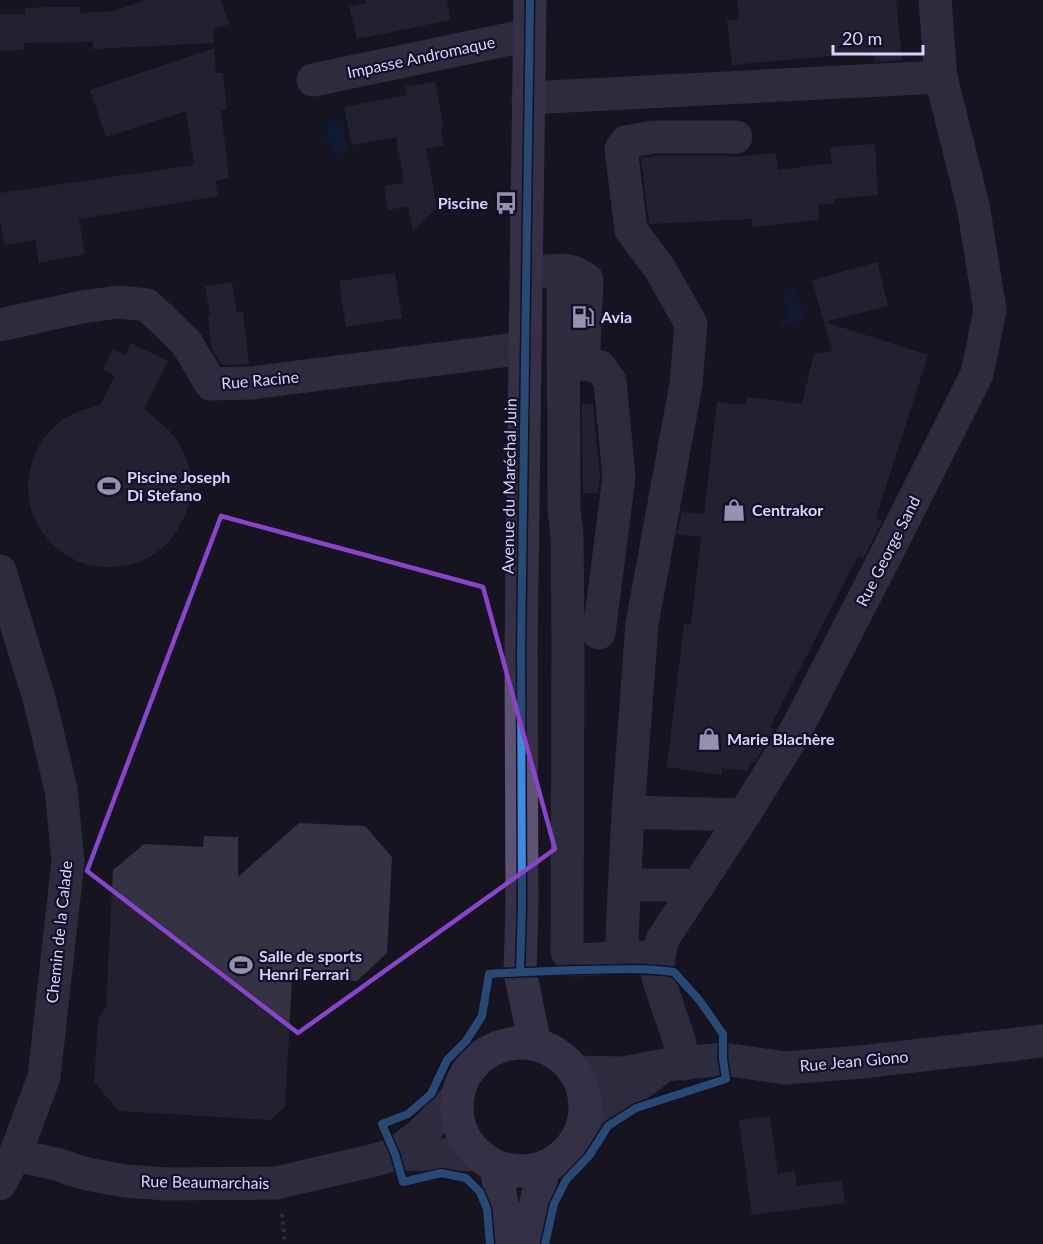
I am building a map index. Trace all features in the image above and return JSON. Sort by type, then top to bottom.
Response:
[{"type":"main road","name":"Avenue du Maréchal Juin","points":[[530,0],[521,650],[520,972],[535,1044]]},
{"type":"main road","name":"Avenue du Maréchal Juin","points":[[495,1048],[520,972]]},
{"type":"main road","points":[[514,1042],[535,1044],[550,1049],[564,1059],[575,1072],[582,1087],[585,1103],[584,1119],[569,1149],[556,1160],[544,1167],[526,1171],[510,1170],[487,1160],[464,1138],[457,1118],[457,1097],[464,1076],[477,1060],[495,1048],[514,1042]]},
{"type":"main road","points":[[487,1160],[508,1244]]},
{"type":"main road","points":[[528,1244],[530,1225],[544,1167]]},
{"type":"street","name":"Rue George Sand","points":[[675,1064],[679,1041],[658,981],[657,970],[662,940],[795,732],[977,374],[990,310],[972,205],[941,77],[935,0]]},
{"type":"street","name":"Impasse Andromaque","points":[[313,80],[529,34]]},
{"type":"street","points":[[528,98],[941,77]]},
{"type":"street","points":[[621,957],[628,812],[642,624],[686,384],[691,324],[660,268],[631,230],[621,149],[626,142],[654,137],[736,137]]},
{"type":"street","points":[[526,272],[563,270],[577,272],[587,280],[574,364],[565,523],[584,637]]},
{"type":"street","name":"Rue Racine","points":[[0,325],[82,307],[118,302],[147,305],[186,342],[211,384],[252,383],[525,348]]},
{"type":"street","points":[[574,364],[600,367],[610,381],[619,477],[613,522],[584,637],[567,952],[574,960],[659,957]]},
{"type":"street","points":[[565,523],[613,522]]},
{"type":"street","name":"Chemin de la Calade","points":[[0,571],[39,698],[61,789],[68,861],[44,1077],[15,1155],[0,1184]]},
{"type":"street","points":[[521,650],[642,624]]},
{"type":"street","points":[[628,812],[744,815]]},
{"type":"street","points":[[625,885],[699,885]]},
{"type":"street","name":"Rue Jean Giono","points":[[575,1072],[622,1073],[723,1059],[784,1068],[861,1062],[1043,1041]]},
{"type":"street","name":"Rue Jean Giono","points":[[584,1119],[675,1064]]},
{"type":"street","name":"Rue Beaumarchais","points":[[395,1154],[422,1133],[457,1097]]},
{"type":"street","name":"Rue Beaumarchais","points":[[15,1155],[92,1175],[126,1181],[189,1184],[276,1184],[395,1154],[487,1160]]},
{"type":"highlighted area","points":[[221,516],[483,587],[555,849],[298,1033],[87,871]]},
{"type":"water","points":[[342,119],[348,152],[332,155],[330,142],[323,143],[321,136],[328,134],[326,122]]},
{"type":"water","points":[[795,287],[805,319],[781,326],[780,320],[788,316],[781,292]]},
{"type":"building","points":[[147,0],[221,0],[229,24],[213,29],[214,43],[92,49],[93,42],[24,43],[24,50],[0,51],[0,14],[25,14],[25,8],[52,7],[80,7],[80,13],[113,11]]},
{"type":"building","points":[[365,0],[447,0],[450,20],[357,39],[349,7],[366,3]]},
{"type":"building","points":[[737,0],[896,0],[902,60],[875,62],[874,52],[732,65],[727,20],[739,19]]},
{"type":"building","points":[[214,48],[216,73],[223,73],[227,109],[221,110],[229,178],[215,181],[218,196],[79,219],[85,254],[39,263],[35,240],[5,245],[0,220],[0,193],[194,165],[186,111],[106,137],[90,90]]},
{"type":"building","points":[[435,82],[444,128],[441,129],[444,145],[426,149],[437,208],[413,231],[408,206],[388,210],[384,186],[404,183],[396,137],[352,145],[344,107],[407,95],[405,87]]},
{"type":"building","points":[[875,144],[878,195],[834,199],[834,203],[818,205],[819,220],[752,227],[752,219],[649,223],[641,158],[656,156],[731,157],[776,153],[778,170],[832,163],[830,147]]},
{"type":"building","points":[[877,262],[888,306],[825,322],[928,355],[876,518],[882,521],[863,559],[858,556],[770,727],[775,729],[755,762],[752,761],[747,771],[722,768],[722,775],[667,767],[684,624],[691,625],[701,537],[677,534],[682,512],[704,514],[717,402],[746,405],[747,397],[802,404],[814,354],[832,351],[812,280]]},
{"type":"building","points":[[395,273],[402,318],[346,327],[339,281]]},
{"type":"building","points":[[232,282],[237,312],[243,312],[249,364],[222,365],[211,347],[208,315],[210,315],[205,286]]},
{"type":"building","name":"Piscine Joseph Di Stefano","points":[[131,343],[168,361],[144,409],[168,429],[185,456],[190,471],[189,503],[176,532],[166,545],[153,555],[124,566],[92,566],[63,553],[41,530],[33,516],[29,501],[30,469],[42,440],[53,428],[65,418],[100,405],[115,376],[103,370],[113,349],[125,355]]},
{"type":"building","points":[[582,404],[593,404],[600,477],[598,493],[583,493]]},
{"type":"building","name":"Salle de sports Henri Ferrari","points":[[299,823],[365,826],[392,857],[387,953],[357,981],[292,978],[285,1107],[270,1120],[119,1111],[94,1082],[98,1018],[106,1008],[113,870],[144,844],[203,847],[204,836],[238,837],[238,877]]},
{"type":"building","points":[[770,1116],[778,1174],[795,1171],[797,1186],[842,1180],[845,1203],[752,1215],[739,1120]]},
{"type":"cycle path","points":[[520,972],[521,650],[530,0]]},
{"type":"cycle path","points":[[490,1244],[487,1209],[480,1192],[466,1178],[441,1173],[403,1182],[395,1154],[382,1124],[408,1114],[431,1094],[447,1060],[466,1041],[482,1016],[489,974],[626,969],[674,972],[700,1001],[723,1034],[726,1079],[636,1108],[608,1126],[589,1156],[566,1180],[554,1204],[545,1244]]},
{"type":"place","name":"Piscine","points":[[506,203]]},
{"type":"place","name":"Avia","points":[[583,317]]},
{"type":"place","name":"Piscine Joseph Di Stefano","points":[[109,486]]},
{"type":"place","name":"Centrakor","points":[[734,510]]},
{"type":"place","name":"Marie Blachère","points":[[709,739]]},
{"type":"place","name":"Salle de sports Henri Ferrari","points":[[241,965]]}]
